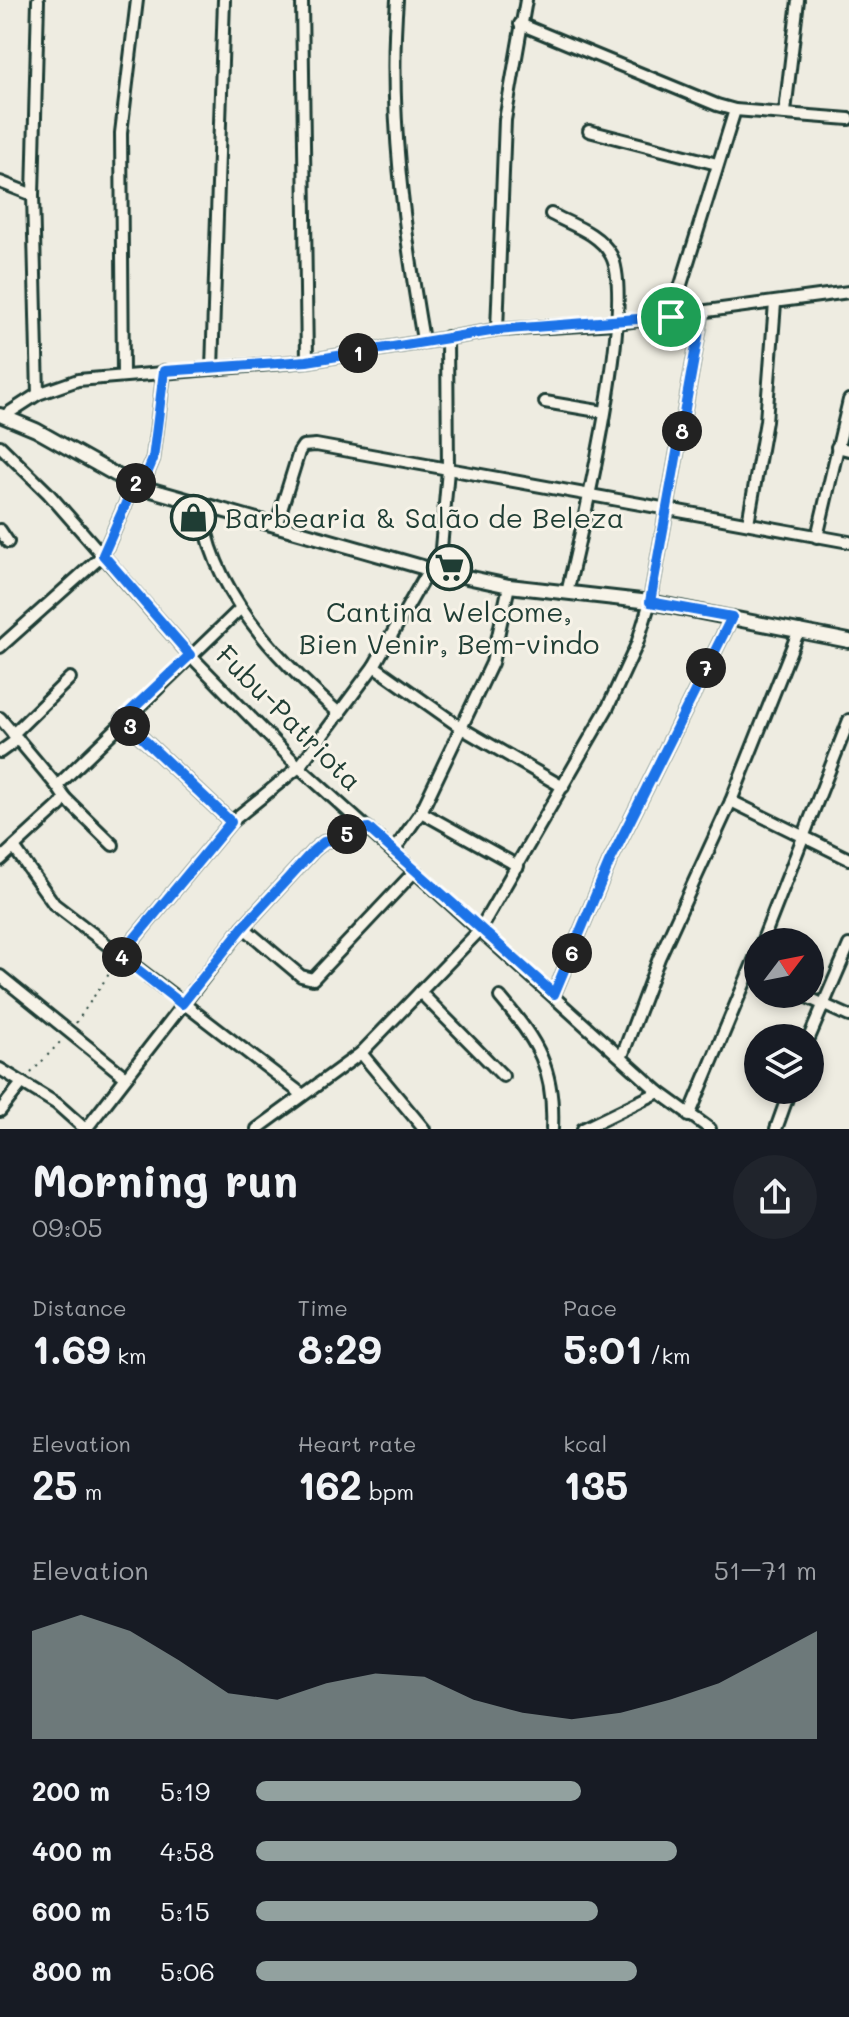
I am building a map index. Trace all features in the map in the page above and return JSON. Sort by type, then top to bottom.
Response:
[{"type":"street","points":[[38,0],[33,195],[38,394]]},
{"type":"street","points":[[123,374],[121,133],[137,0]]},
{"type":"street","points":[[212,369],[224,0]]},
{"type":"street","points":[[302,0],[307,361]]},
{"type":"street","points":[[397,0],[396,99],[409,251],[423,340]]},
{"type":"street","points":[[497,330],[505,120],[526,0]]},
{"type":"street","points":[[785,112],[798,0]]},
{"type":"street","points":[[520,24],[735,110],[849,119]]},
{"type":"street","points":[[671,317],[735,110]]},
{"type":"street","points":[[589,131],[717,164]]},
{"type":"street","points":[[1,185],[33,195]]},
{"type":"street","points":[[551,214],[598,240],[612,256],[618,283],[617,323],[591,493],[567,593]]},
{"type":"street","points":[[2,415],[38,394],[78,380],[307,361],[497,330],[702,314],[849,292]]},
{"type":"street","points":[[748,523],[766,421],[775,303]]},
{"type":"street","points":[[257,1129],[361,1053],[479,931],[613,697],[637,644],[650,602],[702,314]]},
{"type":"street","points":[[120,956],[231,822],[299,767],[374,666],[434,570],[448,470],[447,337]]},
{"type":"street","points":[[0,647],[103,555],[134,485],[145,478],[153,459],[164,371]]},
{"type":"street","points":[[817,537],[849,400]]},
{"type":"street","points":[[545,402],[604,412]]},
{"type":"street","points":[[2,415],[134,485],[277,523],[434,570],[509,586],[650,602],[849,641]]},
{"type":"street","points":[[277,523],[295,461],[303,446],[309,444],[849,542]]},
{"type":"street","name":"Fubu-Patriota","points":[[0,446],[103,555],[190,655],[299,767],[659,1092],[710,1129]]},
{"type":"street","points":[[837,447],[849,450]]},
{"type":"street","points":[[202,504],[205,536],[241,608],[306,684],[340,714]]},
{"type":"street","points":[[0,530],[8,542]]},
{"type":"street","points":[[393,852],[421,812],[492,663],[509,586]]},
{"type":"street","points":[[57,786],[122,719],[241,608]]},
{"type":"street","points":[[554,994],[609,863],[732,617]]},
{"type":"street","points":[[622,1056],[671,930],[731,801],[799,630]]},
{"type":"street","points":[[374,666],[463,729],[563,787]]},
{"type":"street","points":[[0,752],[70,678]]},
{"type":"street","points":[[0,718],[65,798],[113,845]]},
{"type":"street","points":[[122,719],[231,822]]},
{"type":"street","points":[[767,928],[804,835],[844,750],[849,720]]},
{"type":"street","points":[[0,860],[65,798]]},
{"type":"street","points":[[731,801],[849,859]]},
{"type":"street","points":[[421,812],[518,866]]},
{"type":"street","points":[[0,1069],[57,1104],[85,1129],[243,927],[324,842],[368,828]]},
{"type":"street","points":[[15,849],[47,898],[303,1095]]},
{"type":"street","points":[[243,927],[301,976],[313,979],[413,873]]},
{"type":"street","points":[[824,1000],[849,945]]},
{"type":"street","points":[[0,976],[124,1076]]},
{"type":"street","points":[[420,992],[503,1076]]},
{"type":"street","points":[[689,1116],[744,996]]},
{"type":"street","points":[[500,997],[528,1030],[547,1063],[553,1101],[552,1129]]},
{"type":"street","points":[[824,1005],[849,1016]]},
{"type":"street","points":[[361,1053],[424,1129]]},
{"type":"street","points":[[0,1111],[22,1083]]},
{"type":"street","points":[[583,1129],[659,1092]]},
{"type":"street","points":[[776,1129],[785,1104]]},
{"type":"place","name":"Barbearia & Salão de Beleza","points":[[194,518]]},
{"type":"place","name":"Cantina Welcome, Bien Venir, Bem-vindo","points":[[449,568]]},
{"type":"route","points":[[702,314],[650,602],[732,617],[609,863],[554,994],[413,873],[368,828],[324,842],[314,850],[243,927],[182,1004],[120,956],[231,822],[122,719],[190,655],[103,555],[134,485],[145,478],[153,459],[163,400],[164,371],[307,361],[497,330],[671,317],[702,314]]}]
